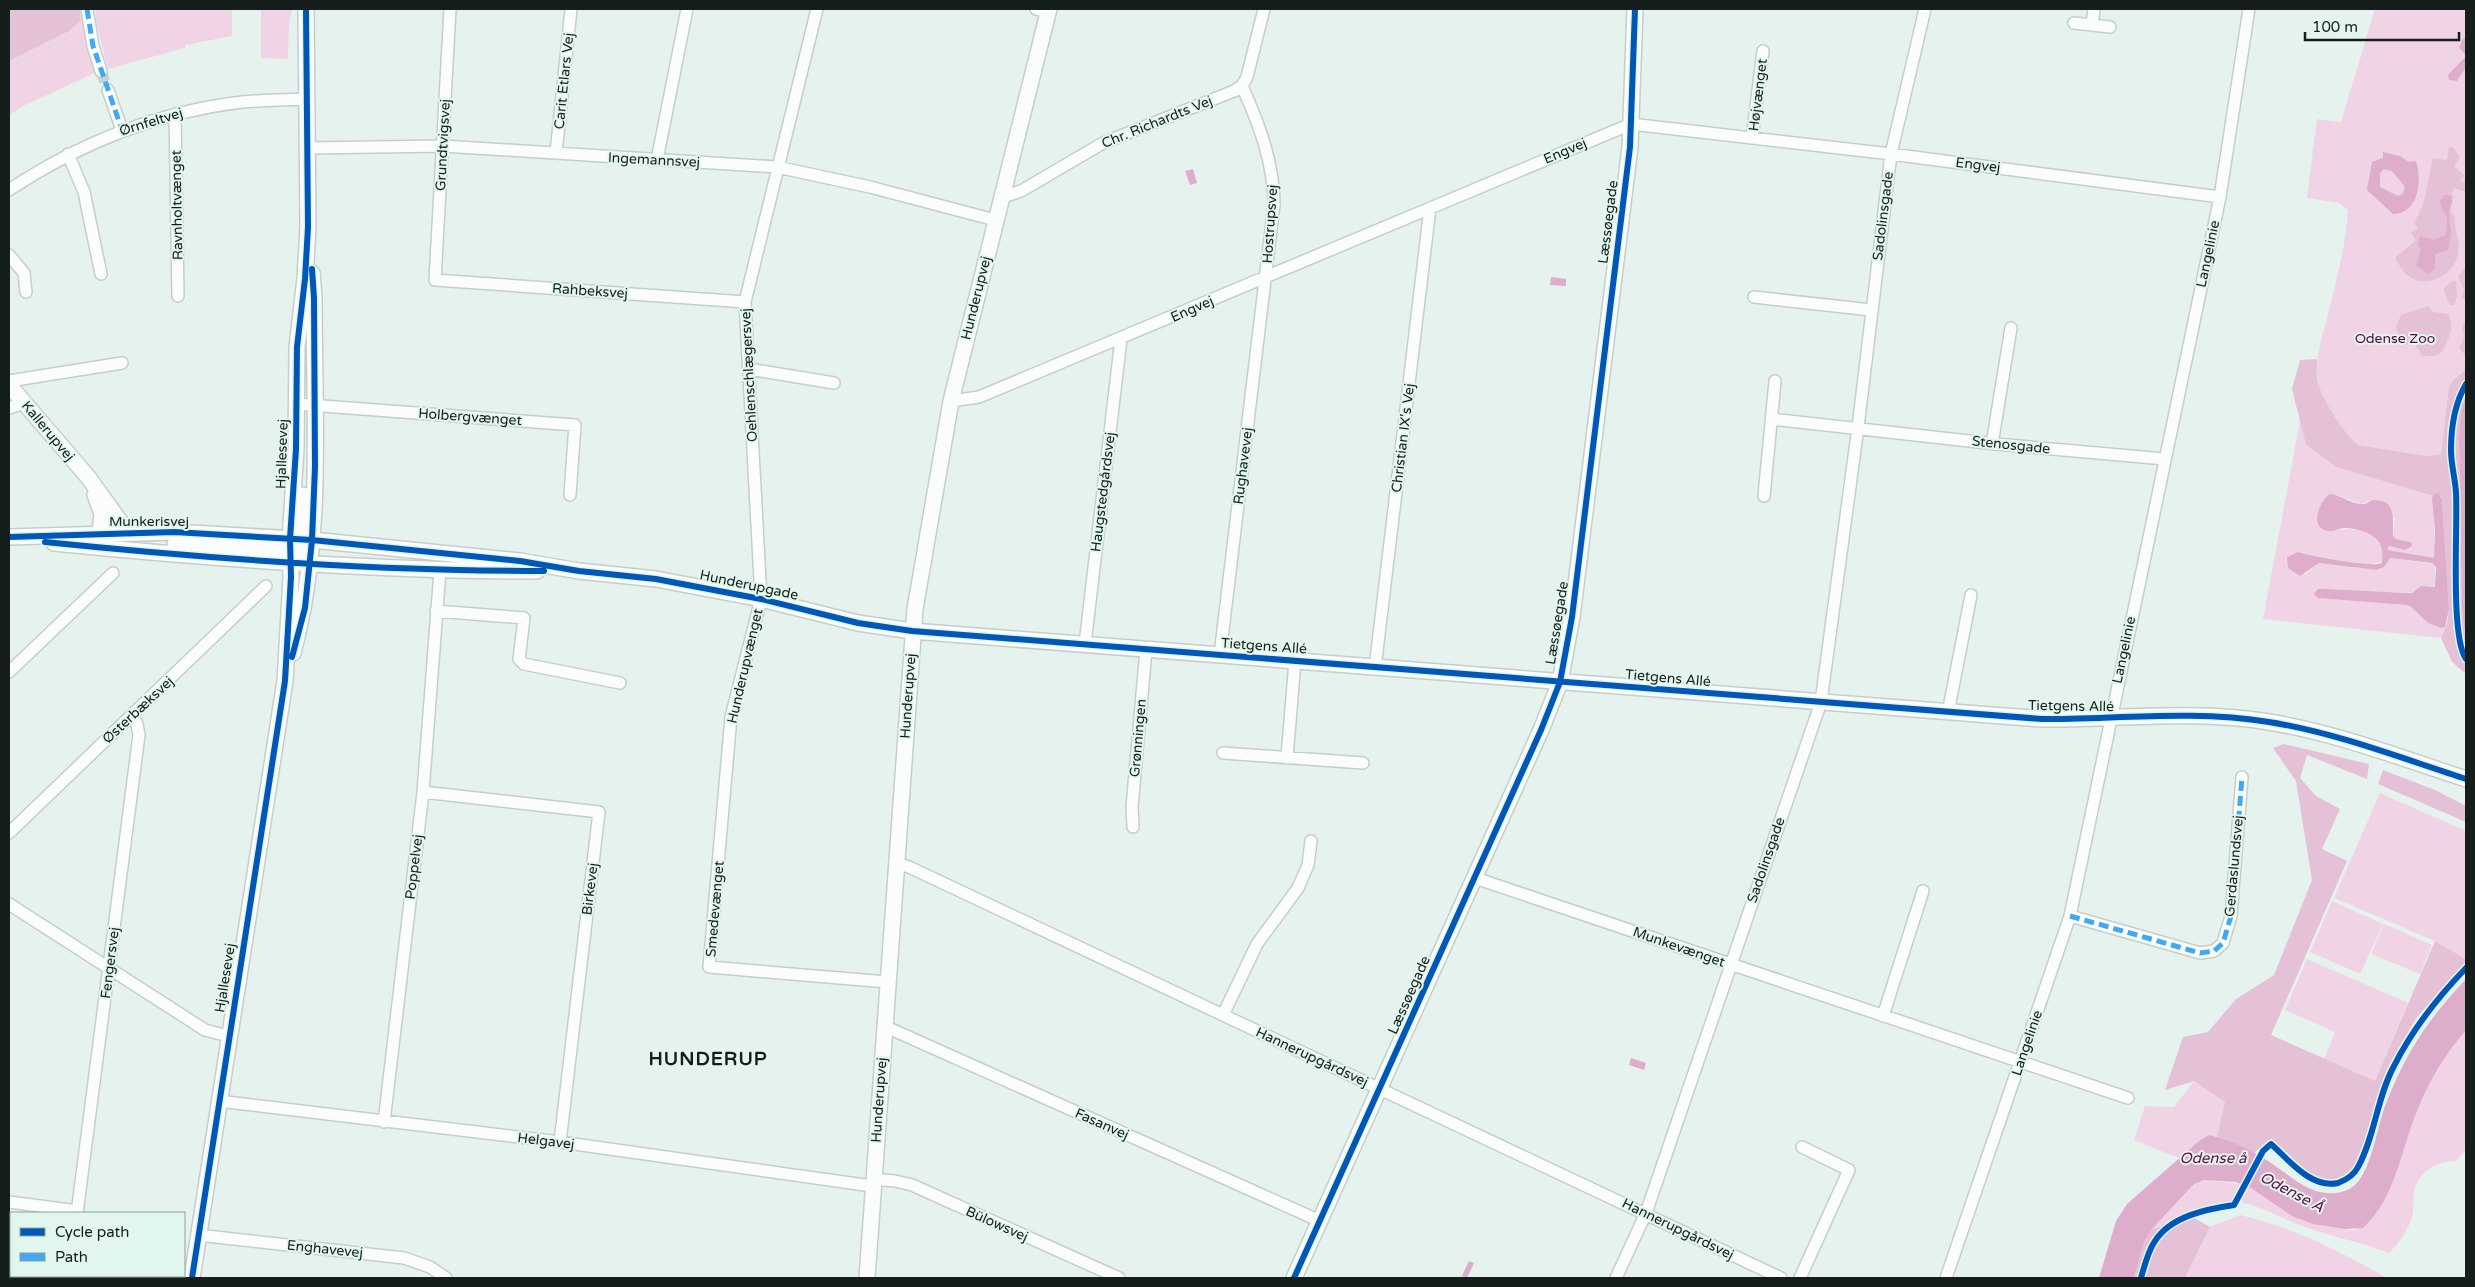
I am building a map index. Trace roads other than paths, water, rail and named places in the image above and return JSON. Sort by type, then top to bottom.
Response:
[{"type":"main road","name":"Hjallesevej","points":[[285,681],[304,608],[296,410],[297,347],[305,279],[308,227],[306,9]]},
{"type":"main road","name":"Læssøegade","points":[[1294,1278],[1381,1089],[1541,730],[1560,682],[1572,618],[1632,124],[1636,9]]},
{"type":"main road","name":"Hunderupvej","points":[[867,1278],[912,631],[929,519],[951,400],[1002,194],[1044,10]]},
{"type":"main road","name":"Hjallesevej","points":[[192,1278],[228,1036],[285,681],[301,551],[314,405],[314,298],[308,227]]},
{"type":"main road","name":"Kallerupvej","points":[[9,383],[88,477],[127,532]]},
{"type":"main road","name":"Kallerupvej","points":[[88,477],[101,508],[102,522],[100,533]]},
{"type":"main road","name":"Munkerisvej","points":[[9,537],[174,532],[301,551]]},
{"type":"main road","name":"Munkerisvej","points":[[9,537],[130,550],[301,551]]},
{"type":"main road","name":"Hunderupgade","points":[[301,551],[440,571],[578,571]]},
{"type":"main road","name":"Hunderupgade","points":[[301,551],[437,562],[452,554],[520,561],[578,571],[656,579],[761,599],[858,623],[912,631]]},
{"type":"main road","name":"Tietgens Allé","points":[[912,631],[2042,719],[2201,716],[2269,722],[2337,736],[2466,779]]},
{"type":"main road","name":"Tietgens Allé","points":[[2417,763],[2466,787]]},
{"type":"street","points":[[87,9],[93,46],[101,71]]},
{"type":"street","name":"Grundtvigsvej","points":[[435,280],[450,9]]},
{"type":"street","name":"Carit Etlars Vej","points":[[556,153],[571,9]]},
{"type":"street","points":[[658,160],[688,9]]},
{"type":"street","name":"Oehlenschlægersvej","points":[[761,599],[745,302],[817,9]]},
{"type":"street","points":[[1242,86],[1247,77],[1264,9]]},
{"type":"street","name":"Sadolinsgade","points":[[1616,1278],[1646,1213],[1821,702],[1858,427],[1891,154],[1925,9]]},
{"type":"street","points":[[2092,25],[2094,9]]},
{"type":"street","name":"Langelinie","points":[[1946,1278],[2070,916],[2220,197],[2249,9]]},
{"type":"street","points":[[2074,23],[2110,27]]},
{"type":"street","name":"Højvænget","points":[[1752,138],[1763,51]]},
{"type":"street","name":"Chr. Richardts Vej","points":[[1002,194],[1009,195],[1030,187],[1103,143],[1234,91],[1242,86]]},
{"type":"street","name":"Hostrupsvej","points":[[1242,86],[1270,158],[1274,180],[1274,205],[1266,277]]},
{"type":"street","points":[[108,90],[122,130]]},
{"type":"street","name":"Ørnfeltvej","points":[[9,190],[68,154],[122,130],[175,114],[243,102],[307,99]]},
{"type":"street","name":"Ravnholtvænget","points":[[175,114],[178,296]]},
{"type":"street","name":"Engvej","points":[[951,400],[979,397],[1632,124],[1891,154],[2220,197]]},
{"type":"street","name":"Ingemannsvej","points":[[308,148],[443,146],[777,168],[870,187],[995,220]]},
{"type":"street","points":[[68,154],[84,192],[101,274]]},
{"type":"street","name":"Christian IX's Vej","points":[[1376,668],[1430,208]]},
{"type":"street","points":[[9,255],[24,273],[26,292]]},
{"type":"street","name":"Rughavevej","points":[[1220,655],[1266,277]]},
{"type":"street","name":"Rahbeksvej","points":[[435,280],[745,302]]},
{"type":"street","points":[[1754,297],[1871,310]]},
{"type":"street","points":[[1992,444],[2011,328]]},
{"type":"street","name":"Haugstedgårdsvej","points":[[1084,644],[1121,339]]},
{"type":"street","points":[[9,383],[122,364]]},
{"type":"street","points":[[748,369],[834,383]]},
{"type":"street","points":[[1764,496],[1775,381]]},
{"type":"street","points":[[9,408],[24,402]]},
{"type":"street","name":"Holbergvænget","points":[[296,410],[314,405],[575,425],[570,495]]},
{"type":"street","points":[[1772,419],[1858,427]]},
{"type":"street","name":"Stenosgade","points":[[1858,427],[1992,444],[2164,459]]},
{"type":"street","name":"Poppelvej","points":[[384,1122],[423,792],[440,571]]},
{"type":"street","points":[[9,672],[114,573]]},
{"type":"street","name":"Østerbæksvej","points":[[9,833],[266,586]]},
{"type":"street","points":[[1948,712],[1971,595]]},
{"type":"street","name":"Hunderupvænget","points":[[728,763],[731,717],[761,599]]},
{"type":"street","points":[[436,611],[524,618],[519,659],[524,664],[620,683]]},
{"type":"street","name":"Grønningen","points":[[1133,827],[1132,807],[1146,650]]},
{"type":"street","points":[[1286,758],[1295,661]]},
{"type":"street","name":"Fengersvej","points":[[78,1212],[138,735],[138,724],[132,715]]},
{"type":"street","points":[[1223,753],[1363,763]]},
{"type":"street","name":"Smedevænget","points":[[728,763],[709,967],[887,982]]},
{"type":"street","name":"Gerdaslundsvej","points":[[2070,916],[2200,953],[2214,951],[2219,947],[2223,943],[2231,916],[2242,777]]},
{"type":"street","name":"Birkevej","points":[[423,792],[599,812],[560,1142]]},
{"type":"street","points":[[1223,1015],[1257,944],[1298,888],[1308,865],[1311,841]]},
{"type":"street","name":"Hannerupgårdsvej","points":[[896,863],[909,867],[1781,1278]]},
{"type":"street","name":"Munkevænget","points":[[1475,878],[2128,1098]]},
{"type":"street","points":[[1883,1016],[1924,891]]},
{"type":"street","points":[[9,904],[205,1030],[228,1036]]},
{"type":"street","name":"Fasanvej","points":[[884,1026],[1320,1221]]},
{"type":"street","name":"Helgavej","points":[[219,1102],[560,1142],[873,1182]]},
{"type":"street","points":[[1800,1278],[1849,1170],[1802,1147]]},
{"type":"street","name":"Bülowsvej","points":[[873,1182],[895,1181],[912,1186],[1119,1278]]},
{"type":"street","points":[[9,1202],[78,1212]]},
{"type":"street","name":"Enghavevej","points":[[198,1235],[404,1258],[430,1267],[446,1278]]},
{"type":"water","points":[[2466,38],[2466,56],[2459,47],[2463,39]]},
{"type":"water","points":[[2466,56],[2466,67],[2457,81],[2449,80],[2448,75]]},
{"type":"water","points":[[2383,152],[2400,156],[2409,162],[2415,161],[2417,164],[2419,180],[2416,196],[2413,203],[2402,212],[2393,214],[2367,190],[2372,162],[2383,158]],"holes":[[[2383,169],[2392,171],[2405,187],[2403,194],[2398,196],[2380,187],[2380,174]]]},
{"type":"water","points":[[1193,169],[1197,183],[1190,185],[1185,171]]},
{"type":"water","points":[[2444,195],[2450,195],[2452,202],[2449,211],[2451,234],[2448,250],[2435,254],[2435,269],[2429,274],[2416,266],[2421,250],[2418,244],[2420,236],[2434,240],[2445,235],[2447,218],[2440,204],[2441,198]]},
{"type":"water","points":[[1551,277],[1566,279],[1566,286],[1550,285]]},
{"type":"water","points":[[2466,393],[2466,644],[2462,608],[2459,438],[2461,414]]},
{"type":"water","points":[[2438,493],[2442,499],[2449,609],[2445,627],[2441,628],[2428,623],[2410,606],[2318,598],[2314,594],[2318,589],[2412,593],[2421,586],[2435,587],[2436,567],[2432,563],[2390,558],[2385,566],[2377,570],[2319,563],[2300,576],[2288,568],[2287,557],[2298,552],[2354,563],[2382,563],[2381,547],[2376,538],[2360,530],[2342,528],[2329,531],[2319,525],[2317,520],[2319,508],[2330,494],[2360,504],[2374,500],[2387,504],[2393,518],[2393,536],[2396,539],[2411,542],[2412,546],[2405,550],[2389,546],[2387,550],[2434,558],[2435,531],[2432,498],[2434,494]]},
{"type":"water","name":"Odense å","points":[[2466,979],[2466,1030],[2444,1058],[2432,1079],[2411,1126],[2390,1189],[2374,1216],[2363,1228],[2344,1229],[2313,1224],[2292,1216],[2248,1186],[2235,1182],[2204,1180],[2194,1184],[2152,1229],[2144,1242],[2134,1278],[2099,1278],[2116,1221],[2127,1204],[2199,1141],[2209,1135],[2225,1139],[2247,1149],[2268,1161],[2297,1182],[2316,1191],[2337,1193],[2347,1190],[2356,1184],[2366,1168],[2385,1106],[2401,1069],[2429,1024]]},
{"type":"water","points":[[1631,1058],[1646,1063],[1644,1070],[1629,1065]]},
{"type":"water","points":[[1469,1261],[1474,1263],[1467,1278],[1462,1276]]},
{"type":"tunnel","points":[[101,71],[108,90]]},
{"type":"district","name":"HUNDERUP","points":[[708,1059]]},
{"type":"park label","name":"Odense Zoo","points":[[2395,338]]},
{"type":"water label","name":"Odense Å","points":[[2292,1192]]}]
